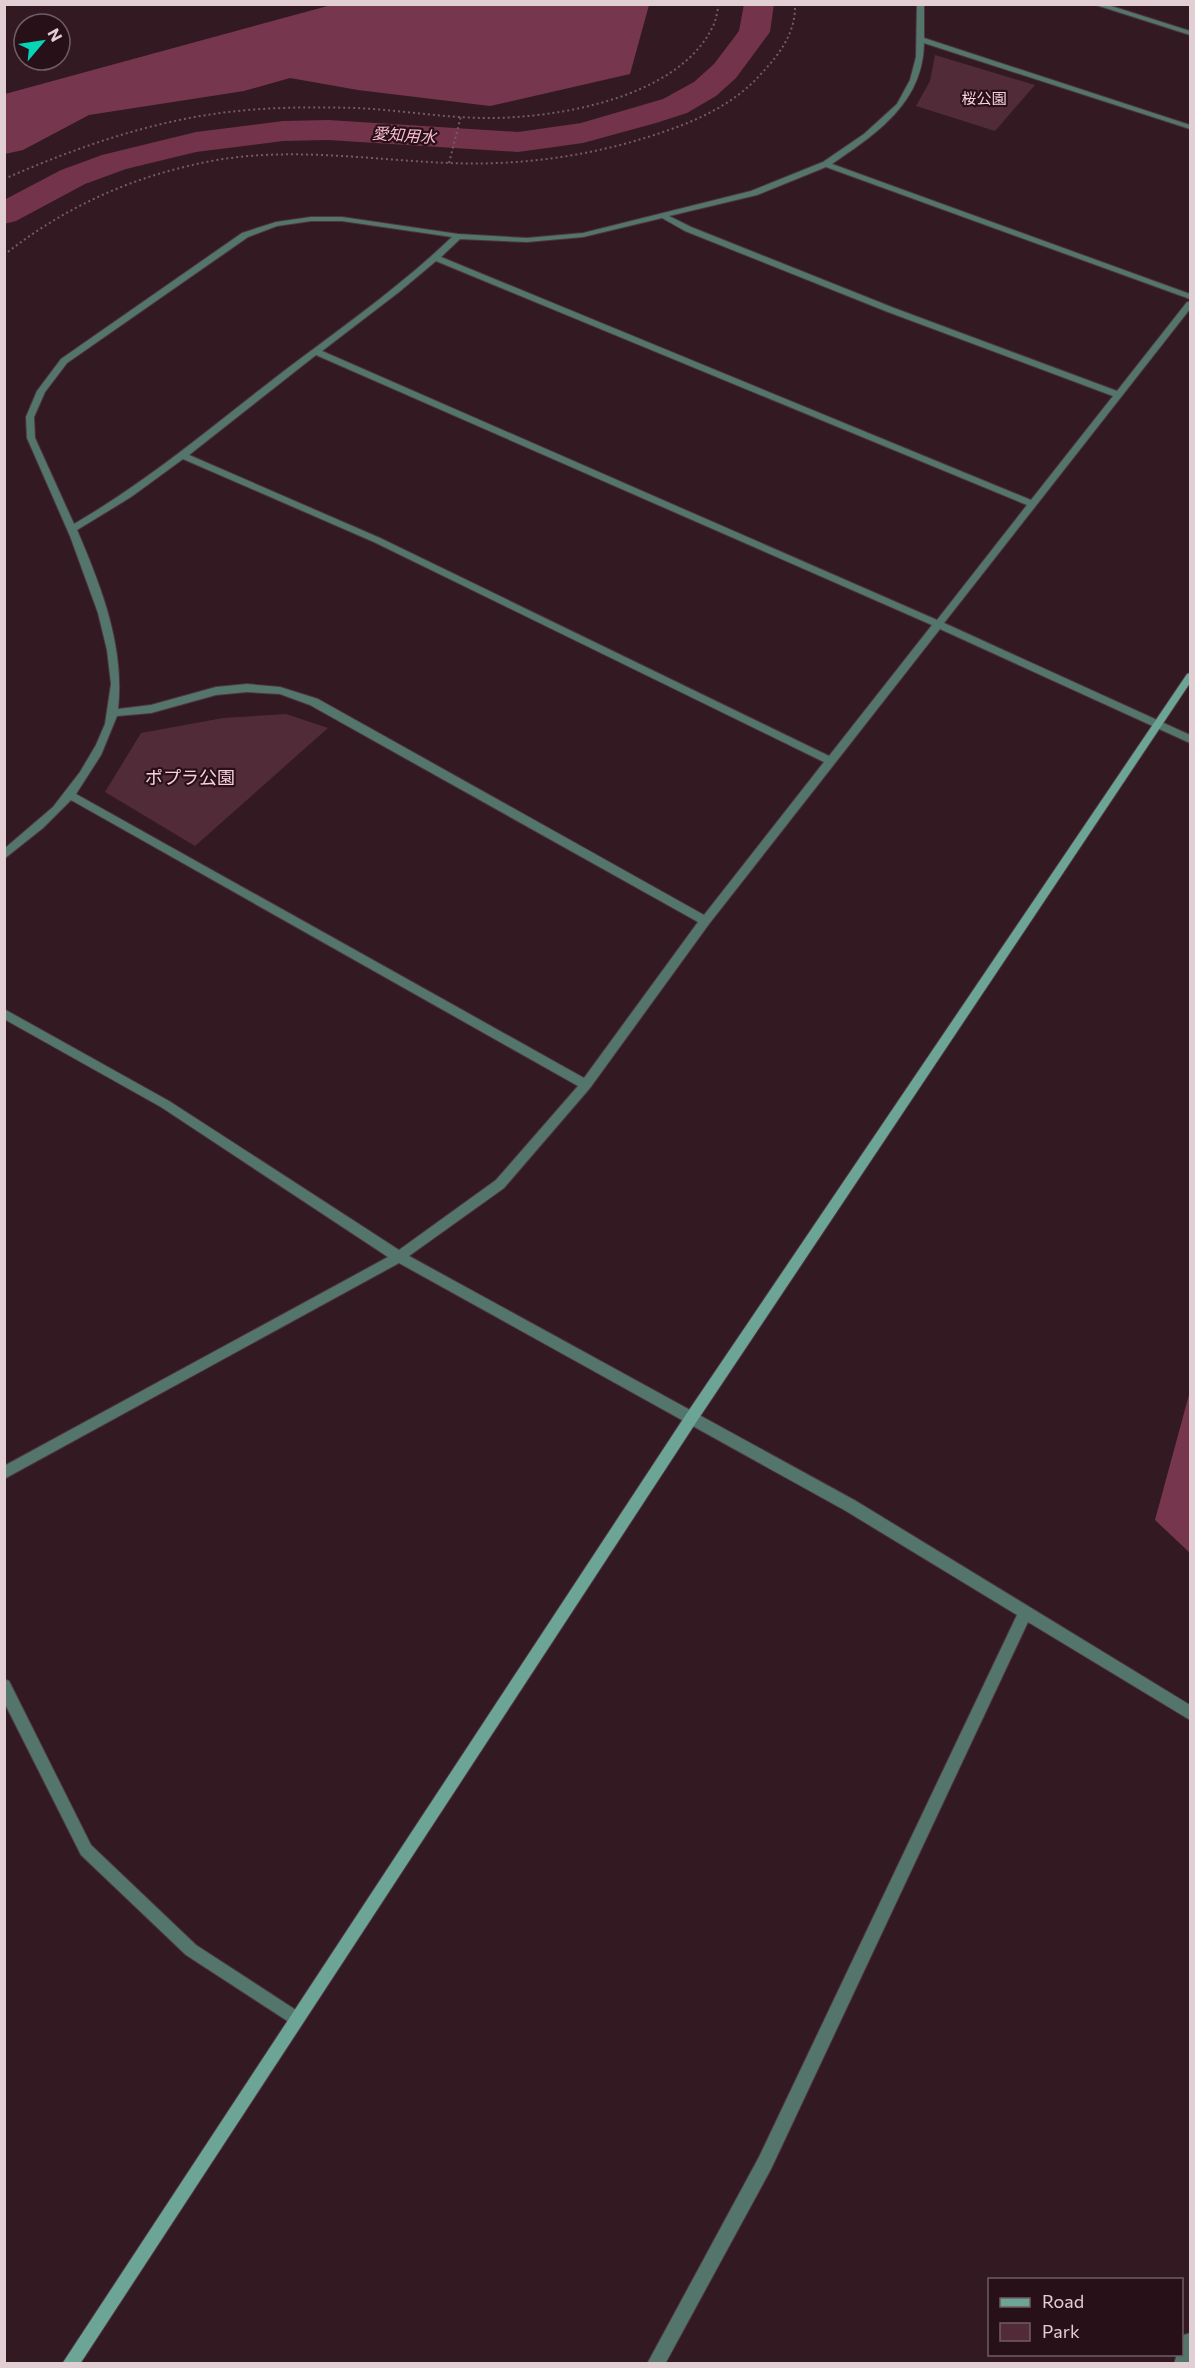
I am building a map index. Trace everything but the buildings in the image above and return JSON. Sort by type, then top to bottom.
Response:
[{"type":"street","points":[[4,855],[70,795],[90,766],[113,713],[116,689],[113,657],[93,580],[31,438],[30,417],[41,391],[64,361],[245,235],[276,224],[342,219],[458,236],[527,240],[583,236],[754,193],[826,164],[867,136],[900,105],[914,80],[920,57],[921,4]]},
{"type":"street","points":[[1096,4],[1191,33]]},
{"type":"street","points":[[921,39],[1191,127]]},
{"type":"street","points":[[826,164],[1191,297]]},
{"type":"street","points":[[665,217],[688,229],[891,310],[1119,395]]},
{"type":"street","points":[[72,529],[98,515],[181,455],[436,258],[458,236]]},
{"type":"street","points":[[436,258],[1031,503]]},
{"type":"street","points":[[4,1473],[399,1257],[500,1184],[586,1085],[705,921],[1031,503],[1191,304]]},
{"type":"street","points":[[315,351],[938,624],[1158,726],[1191,739]]},
{"type":"street","points":[[181,455],[376,540],[830,761]]},
{"type":"street","points":[[70,2364],[692,1417],[1191,676]]},
{"type":"street","points":[[113,713],[151,709],[216,691],[247,688],[280,691],[314,702],[705,921]]},
{"type":"street","points":[[70,795],[586,1085]]},
{"type":"street","points":[[4,1013],[165,1104],[399,1257],[851,1506],[1191,1713]]},
{"type":"street","points":[[655,2364],[765,2163],[1025,1612]]},
{"type":"street","points":[[4,1686],[86,1850],[190,1950],[297,2019]]},
{"type":"street","points":[[1182,2364],[1191,2341]]},
{"type":"path","points":[[4,179],[72,149],[190,117],[301,108],[357,108],[490,118],[547,113],[629,94],[688,59],[712,30],[718,4]]},
{"type":"path","points":[[4,255],[38,227],[74,206],[165,172],[219,160],[273,154],[320,154],[448,163],[530,161],[603,150],[654,136],[698,119],[733,99],[758,79],[778,55],[793,28],[795,4]]},
{"type":"path","points":[[448,163],[461,116]]},
{"type":"green space","name":"桜公園","points":[[935,55],[1035,85],[995,131],[916,106],[930,81]]},
{"type":"green space","name":"ポプラ公園","points":[[286,714],[328,728],[195,846],[105,792],[141,733],[223,718]]},
{"type":"shaded area","points":[[335,4],[649,5],[630,74],[490,106],[358,90],[290,78],[244,91],[89,115],[23,150],[5,154],[5,94]]},
{"type":"shaded area","points":[[1190,1391],[1190,1553],[1155,1520]]},
{"type":"waterway","name":"愛知用水","points":[[4,214],[73,177],[114,162],[196,142],[283,131],[328,130],[518,142],[583,133],[675,106],[705,89],[725,71],[754,32],[759,4]]}]
